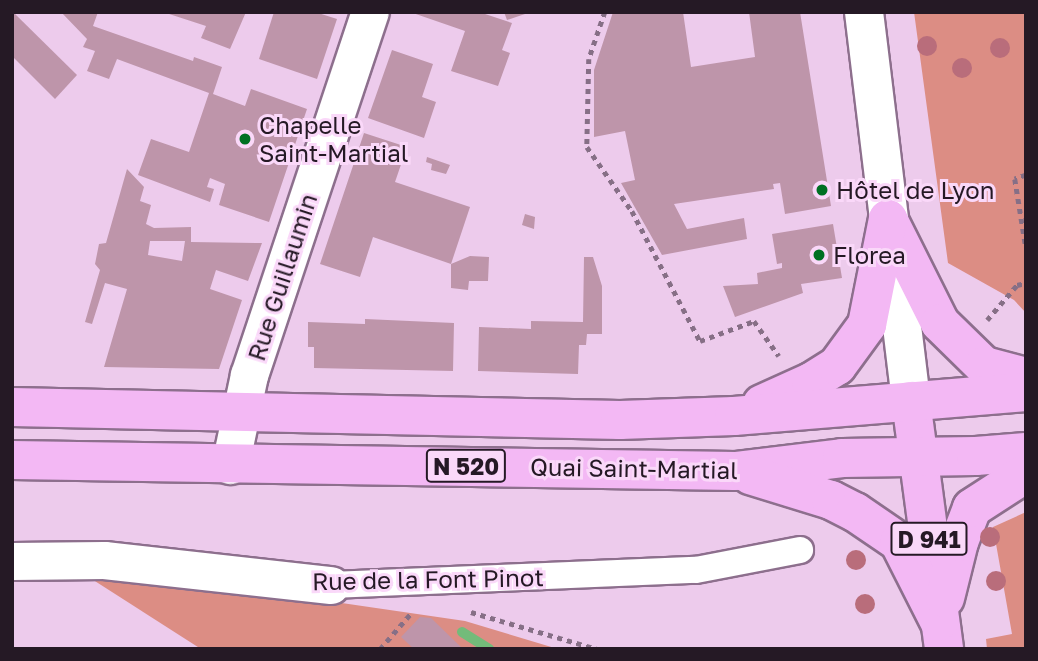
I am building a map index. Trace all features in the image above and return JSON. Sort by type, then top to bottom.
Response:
[{"type":"main road","points":[[864,12],[911,401]]},
{"type":"main road","points":[[888,219],[940,323],[984,366],[1026,377]]},
{"type":"main road","points":[[734,416],[811,382],[837,366],[867,325],[888,219]]},
{"type":"main road","name":"N 520","points":[[911,401],[1026,392]]},
{"type":"main road","name":"Quai Saint-Martial","points":[[12,407],[620,420],[734,416],[911,401]]},
{"type":"main road","name":"D 941","points":[[911,401],[942,635]]},
{"type":"main road","name":"N 520","points":[[919,457],[1026,452]]},
{"type":"main road","name":"Quai Saint-Martial","points":[[12,460],[230,465],[631,467],[735,471],[842,458],[919,457]]},
{"type":"main road","points":[[735,471],[831,500],[855,512],[899,542],[942,635]]},
{"type":"main road","points":[[942,635],[958,542],[972,509],[1026,473]]},
{"type":"street","name":"Rue Guillaumin","points":[[230,465],[249,375],[370,12]]},
{"type":"street","name":"Rue de la Font Pinot","points":[[12,561],[104,560],[331,585],[696,570],[800,550]]},
{"type":"path","points":[[605,12],[589,59],[587,148],[632,211],[700,341],[754,321],[780,358]]},
{"type":"path","points":[[1026,175],[1015,179],[1026,248]]},
{"type":"path","points":[[984,324],[1017,285],[1026,283]]},
{"type":"path","points":[[380,649],[420,604]]},
{"type":"path","points":[[464,610],[597,649]]},
{"type":"shaded area","points":[[914,12],[1026,12],[1026,313],[1014,300],[948,263]]},
{"type":"shaded area","points":[[1026,512],[1026,649],[987,649],[986,639],[1012,634],[993,527]]},
{"type":"shaded area","points":[[87,576],[287,595],[465,621],[558,649],[201,649]]},
{"type":"building","points":[[13,12],[77,75],[55,99],[12,56]]},
{"type":"building","points":[[61,12],[98,12],[93,26],[193,61],[194,57],[222,67],[213,94],[245,106],[251,89],[307,109],[269,222],[219,205],[225,184],[210,178],[207,187],[214,189],[210,202],[138,175],[151,139],[189,152],[209,93],[117,59],[109,79],[87,71],[95,51],[83,47],[87,39]]},
{"type":"building","points":[[163,12],[246,12],[230,49],[201,38],[206,26]]},
{"type":"building","points":[[274,12],[315,12],[337,19],[317,79],[259,59]]},
{"type":"building","points":[[410,12],[479,12],[512,23],[502,50],[510,53],[498,86],[451,71],[465,31]]},
{"type":"building","points":[[504,12],[528,12],[528,13],[507,20]]},
{"type":"building","points":[[613,12],[683,12],[691,67],[755,57],[749,12],[800,12],[831,206],[785,214],[780,183],[773,184],[774,189],[674,204],[687,229],[744,218],[747,239],[662,255],[621,183],[635,180],[625,131],[594,137],[594,70]]},
{"type":"building","points":[[392,50],[433,64],[422,97],[436,102],[424,138],[368,118]]},
{"type":"building","points":[[364,133],[407,147],[395,182],[470,207],[451,264],[373,237],[360,277],[320,264]]},
{"type":"building","points":[[427,157],[450,165],[446,174],[431,170],[432,164],[426,162]]},
{"type":"building","points":[[127,169],[144,187],[140,201],[151,205],[146,224],[154,228],[191,227],[191,242],[262,243],[248,281],[216,270],[210,289],[242,300],[219,369],[104,367],[127,289],[105,283],[92,324],[85,322],[100,270],[95,264],[99,244],[106,243]],"holes":[[[150,241],[185,241],[182,261],[148,255]]]},
{"type":"building","points":[[525,214],[535,217],[534,229],[522,225]]},
{"type":"building","points":[[833,224],[842,278],[801,284],[803,293],[735,317],[723,286],[758,284],[757,273],[782,268],[782,263],[777,264],[772,234]]},
{"type":"building","points":[[470,256],[489,257],[488,281],[469,281],[468,290],[451,288],[451,264]]},
{"type":"building","points":[[584,257],[593,257],[602,286],[602,334],[587,334],[586,345],[579,345],[578,374],[478,371],[479,327],[531,329],[531,321],[583,322]]},
{"type":"building","points":[[365,319],[454,323],[453,371],[314,368],[314,347],[308,347],[308,322],[365,324]]},
{"type":"building","points":[[420,617],[431,618],[463,649],[414,649],[401,637]]},
{"type":"waterway","points":[[462,632],[489,649]]},
{"type":"place","name":"Chapelle Saint-Martial","points":[[245,139]]},
{"type":"place","name":"Hôtel de Lyon","points":[[822,190]]},
{"type":"place","name":"Florea","points":[[819,255]]}]
